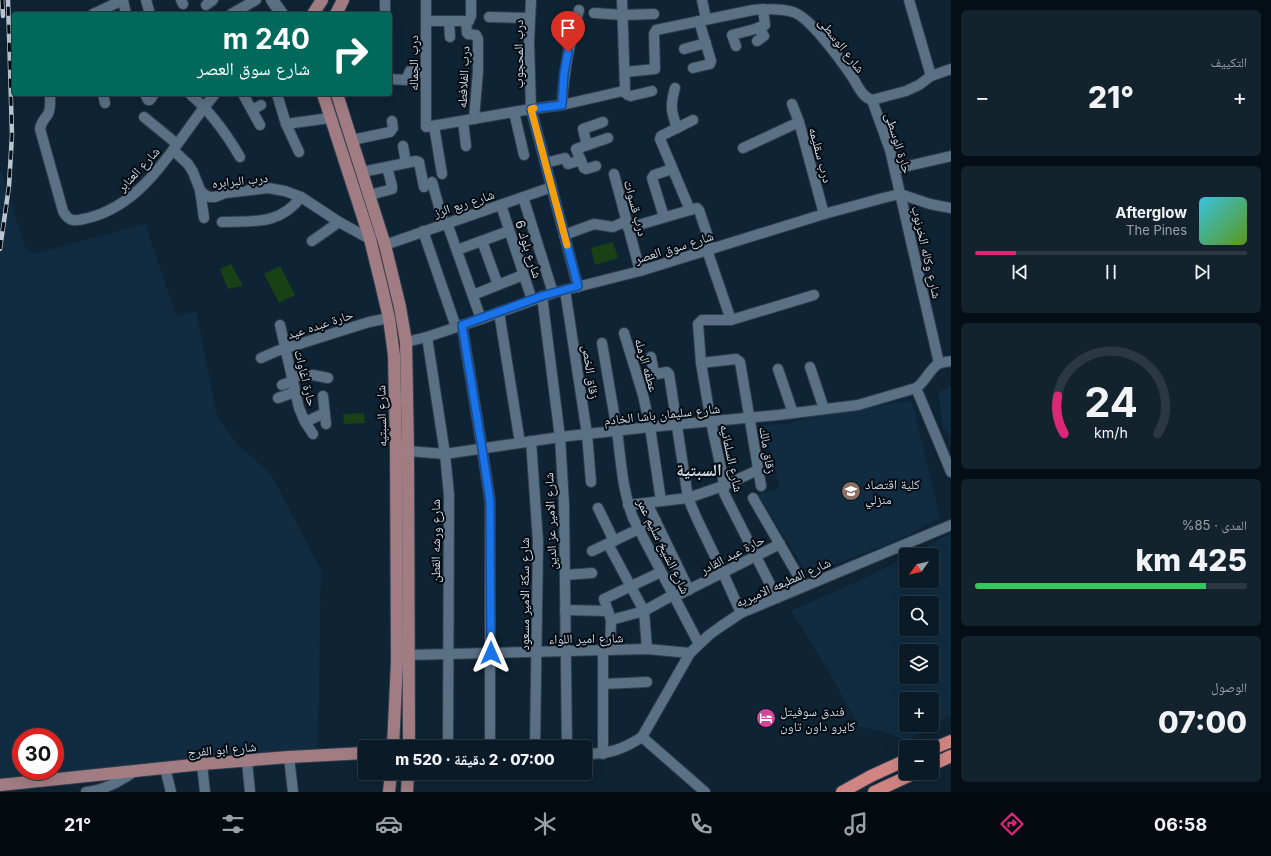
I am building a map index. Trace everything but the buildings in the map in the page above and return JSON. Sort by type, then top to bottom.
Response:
[{"type":"highway","points":[[939,746],[951,741]]},
{"type":"highway","points":[[939,762],[951,756]]},
{"type":"highway","points":[[842,792],[871,776],[899,763]]},
{"type":"highway","points":[[874,792],[900,780]]},
{"type":"main road","points":[[314,12],[322,0]]},
{"type":"main road","points":[[337,12],[343,0]]},
{"type":"main road","name":"شارع السبتيه","points":[[323,96],[370,239],[389,318],[394,355],[397,662],[393,740]]},
{"type":"main road","name":"شارع السبتيه","points":[[338,96],[385,244],[400,307],[406,342],[409,740]]},
{"type":"main road","name":"شارع ابو الفرج","points":[[0,784],[202,764],[358,753]]},
{"type":"main road","points":[[389,792],[390,780]]},
{"type":"main road","points":[[407,792],[408,780]]},
{"type":"street","points":[[97,12],[123,0],[126,12]]},
{"type":"street","points":[[146,0],[149,12]]},
{"type":"street","points":[[235,12],[256,0]]},
{"type":"street","points":[[272,0],[281,12]]},
{"type":"street","points":[[385,0],[385,12]]},
{"type":"street","name":"درب الجماله","points":[[426,0],[426,73],[430,126],[442,174]]},
{"type":"street","points":[[426,21],[466,21],[471,19],[471,0]]},
{"type":"street","name":"درب المحجوب","points":[[531,0],[529,42],[531,109],[578,286]]},
{"type":"street","points":[[622,0],[625,72],[624,90],[631,96],[652,91]]},
{"type":"street","points":[[693,68],[711,63],[706,43],[702,0]]},
{"type":"street","points":[[909,0],[931,76]]},
{"type":"street","points":[[736,46],[732,35],[759,28],[766,24],[757,6]]},
{"type":"street","name":"شارع الوسطى","points":[[625,72],[656,69],[654,34],[656,30],[757,6],[792,11],[800,15],[824,40],[852,76],[865,96],[872,100]]},
{"type":"street","points":[[562,105],[565,66],[570,41],[579,10]]},
{"type":"street","points":[[594,14],[654,14]]},
{"type":"street","points":[[489,17],[530,18]]},
{"type":"street","points":[[449,21],[450,37]]},
{"type":"street","name":"درب الفلافطه","points":[[466,21],[467,33],[476,35],[478,39],[478,71],[474,120]]},
{"type":"street","points":[[756,42],[764,36],[759,28]]},
{"type":"street","points":[[684,49],[706,43]]},
{"type":"street","points":[[872,100],[906,91],[919,85],[931,76],[951,70]]},
{"type":"street","points":[[392,79],[406,80],[410,71],[426,73]]},
{"type":"street","points":[[676,88],[671,102],[677,128]]},
{"type":"street","points":[[430,126],[562,105],[624,90]]},
{"type":"street","name":"شارع العنابر","points":[[50,96],[48,114],[41,123],[40,129],[63,211],[66,217],[72,221],[96,216],[111,210],[138,192],[175,147],[205,107],[210,96]]},
{"type":"street","points":[[192,96],[205,107],[230,139],[240,157]]},
{"type":"street","points":[[244,96],[260,125]]},
{"type":"street","points":[[279,96],[286,124],[299,152]]},
{"type":"street","name":"حارة الوسطى","points":[[872,100],[890,150],[900,194]]},
{"type":"street","name":"درب سقليمه","points":[[792,104],[799,122],[824,214]]},
{"type":"street","points":[[252,110],[261,105]]},
{"type":"street","points":[[514,112],[524,154]]},
{"type":"street","name":"درب البرابره","points":[[144,117],[175,147],[193,172],[200,190],[204,194],[215,197],[226,193],[268,188],[285,191],[301,197],[339,222],[370,239]]},
{"type":"street","points":[[286,124],[330,118]]},
{"type":"street","points":[[690,210],[660,139],[661,136],[693,120]]},
{"type":"street","points":[[352,140],[390,132],[393,128],[392,121]]},
{"type":"street","points":[[463,121],[466,146]]},
{"type":"street","points":[[587,145],[583,129],[603,122]]},
{"type":"street","points":[[743,148],[799,122]]},
{"type":"street","points":[[596,166],[585,169],[576,149],[608,138]]},
{"type":"street","points":[[403,146],[406,163]]},
{"type":"street","points":[[895,169],[951,156]]},
{"type":"street","points":[[545,163],[565,158],[568,164],[581,160]]},
{"type":"street","points":[[362,172],[416,160],[418,162],[457,250],[481,319]]},
{"type":"street","points":[[370,195],[392,189],[387,166]]},
{"type":"street","points":[[664,217],[652,178],[654,175],[672,169]]},
{"type":"street","name":"درب قسوات","points":[[614,174],[640,271]]},
{"type":"street","name":"شارع ربع الرز","points":[[385,244],[552,187]]},
{"type":"street","points":[[200,190],[204,218]]},
{"type":"street","points":[[900,194],[930,204],[951,208]]},
{"type":"street","name":"شارع سوق العصر","points":[[406,342],[427,337],[481,319],[542,296],[640,271],[824,214],[900,194]]},
{"type":"street","name":"شارع وكاله الخرنوب","points":[[900,194],[939,363]]},
{"type":"street","points":[[222,222],[258,221],[278,217],[295,205],[301,197]]},
{"type":"street","points":[[523,197],[553,293]]},
{"type":"street","name":"شارع بلوك 6","points":[[501,205],[532,300]]},
{"type":"street","points":[[564,235],[594,224],[613,227],[664,217],[697,208],[700,210],[709,250],[731,320],[814,295]]},
{"type":"street","points":[[312,241],[339,222]]},
{"type":"street","points":[[423,231],[459,326],[482,448],[490,501],[490,740]]},
{"type":"street","points":[[457,250],[510,231]]},
{"type":"street","points":[[482,241],[498,285]]},
{"type":"street","points":[[472,295],[524,275]]},
{"type":"street","name":"زقاق الخص","points":[[565,290],[587,434],[590,482]]},
{"type":"street","name":"شارع الامير عز الدين","points":[[542,296],[560,437],[564,504],[567,740]]},
{"type":"street","points":[[498,312],[520,443]]},
{"type":"street","name":"حارة عبده عيد","points":[[261,358],[285,348],[369,322],[389,318]]},
{"type":"street","name":"شارع السلمانيه","points":[[731,320],[702,320],[699,322],[698,328],[701,363],[726,499],[777,598]]},
{"type":"street","name":"حارة اغاوات","points":[[280,325],[299,408],[305,422],[313,434]]},
{"type":"street","name":"عطفه الرمله","points":[[624,333],[643,395],[650,427],[661,502]]},
{"type":"street","name":"شارع ورشه القطن","points":[[427,337],[445,454],[449,495],[447,654],[448,740]]},
{"type":"street","name":"شارع الشيخ سليم عمر","points":[[602,343],[617,431],[624,488],[628,505],[673,596],[699,644]]},
{"type":"street","points":[[651,357],[654,373],[667,372],[669,374],[688,498],[696,519],[723,572],[741,613]]},
{"type":"street","name":"زقاق مالك","points":[[701,363],[733,359],[740,362],[761,486]]},
{"type":"street","points":[[951,361],[939,363],[916,388],[951,472]]},
{"type":"street","points":[[810,367],[824,409]]},
{"type":"street","points":[[778,369],[793,413]]},
{"type":"street","points":[[282,385],[292,379],[313,375],[328,378]]},
{"type":"street","name":"شارع سليمان باشا الخادم","points":[[408,451],[445,454],[560,437],[750,418],[858,405],[916,388]]},
{"type":"street","points":[[278,398],[296,392]]},
{"type":"street","points":[[323,396],[326,424]]},
{"type":"street","points":[[305,422],[325,413]]},
{"type":"street","name":"شارع سكة الامير مسعود","points":[[531,441],[538,541],[538,652],[535,740]]},
{"type":"street","points":[[628,505],[688,498],[723,486],[758,470]]},
{"type":"street","points":[[754,498],[804,586]]},
{"type":"street","points":[[647,503],[689,590]]},
{"type":"street","points":[[598,508],[630,586],[644,611],[647,649]]},
{"type":"street","points":[[592,551],[656,521]]},
{"type":"street","name":"شارع المطبعه الاميريه","points":[[642,737],[690,653],[709,635],[741,613],[951,525]]},
{"type":"street","name":"حارة عبد القادر","points":[[565,610],[609,616],[644,611],[780,544]]},
{"type":"street","points":[[602,754],[603,684],[609,616],[604,599],[661,572]]},
{"type":"street","points":[[565,575],[592,574]]},
{"type":"street","name":"شارع امير اللواء","points":[[409,655],[647,649],[690,653]]},
{"type":"street","points":[[603,684],[647,682]]},
{"type":"street","points":[[592,754],[602,754],[616,750],[630,745],[642,737],[705,792]]},
{"type":"street","points":[[289,757],[293,792]]},
{"type":"street","points":[[247,761],[250,792]]},
{"type":"street","points":[[202,764],[204,790]]},
{"type":"street","points":[[165,768],[171,792]]},
{"type":"street","points":[[86,792],[104,788],[116,783],[135,770]]},
{"type":"shaded area","points":[[0,169],[25,247],[33,254],[145,224],[176,316],[196,311],[217,416],[238,445],[271,474],[321,570],[318,742],[315,751],[64,780],[64,728],[12,728],[12,780],[61,780],[0,787]]},
{"type":"shaded area","points":[[951,386],[951,439],[942,425],[939,392]]},
{"type":"shaded area","name":"كلية اقتصاد منزلي","points":[[912,401],[940,518],[898,540],[808,575],[758,495],[780,487],[763,425],[788,424],[825,412]]},
{"type":"shaded area","points":[[951,533],[951,716],[939,723],[939,692],[899,692],[899,732],[923,732],[909,740],[904,740],[882,731],[859,727],[827,668],[791,611],[880,571],[899,561],[899,588],[939,588],[939,548],[923,548]]},
{"type":"green space","points":[[613,242],[618,258],[595,265],[591,248]]},
{"type":"green space","points":[[231,264],[243,286],[228,289],[220,269]]},
{"type":"green space","points":[[280,266],[295,295],[279,303],[264,274]]},
{"type":"green space","points":[[364,413],[365,423],[344,424],[343,414]]},
{"type":"railway","points":[[2,0],[3,16]]},
{"type":"railway","points":[[0,249],[9,186],[12,135],[8,0]]},
{"type":"slow traffic","points":[[534,108],[531,109],[567,245]]},
{"type":"place","name":"كلية اقتصاد منزلي","points":[[851,491]]},
{"type":"place","name":"فندق سوفيتل كايرو داون تاون","points":[[766,718]]},
{"type":"district","name":"السبتية","points":[[699,470]]},
{"type":"route","points":[[491,653],[490,501],[462,325],[542,296],[578,286],[531,109],[562,105],[564,73],[568,52]]}]
